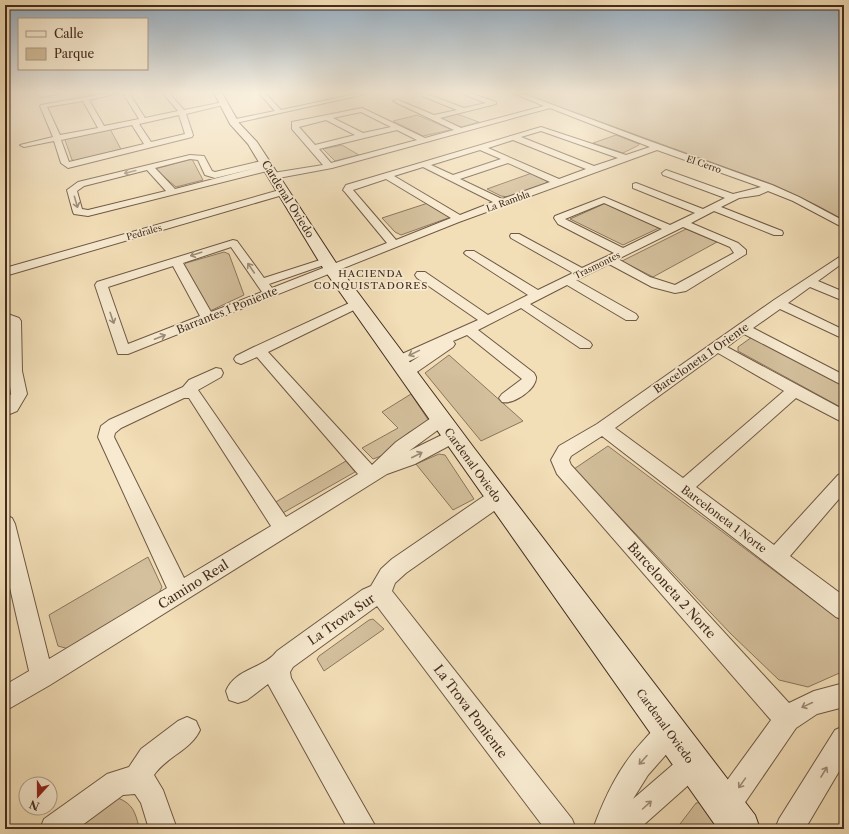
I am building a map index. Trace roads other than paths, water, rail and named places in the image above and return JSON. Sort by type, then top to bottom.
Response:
[{"type":"street","points":[[54,132],[65,163],[68,165],[189,135],[188,132]]},
{"type":"street","points":[[24,145],[87,132]]},
{"type":"street","points":[[140,132],[149,146]]},
{"type":"street","name":"Cardenal Oviedo","points":[[243,132],[252,142],[328,265],[497,498],[733,818]]},
{"type":"street","points":[[300,132],[329,166]]},
{"type":"street","points":[[354,132],[362,136]]},
{"type":"street","points":[[314,148],[378,132]]},
{"type":"street","points":[[408,132],[424,140]]},
{"type":"street","points":[[210,174],[313,170],[453,132]]},
{"type":"street","points":[[393,243],[348,190],[348,188],[386,175],[425,165],[431,161],[472,148],[482,148],[532,132]]},
{"type":"street","points":[[552,132],[630,156]]},
{"type":"street","name":"El Cerro","points":[[617,132],[768,187],[809,206],[844,225]]},
{"type":"street","points":[[513,137],[594,169]]},
{"type":"street","name":"La Rambla","points":[[328,265],[382,248],[630,156],[653,146]]},
{"type":"street","points":[[482,148],[559,182]]},
{"type":"street","points":[[202,184],[209,180],[210,174],[202,159],[196,157],[81,184],[74,187],[72,190],[78,212],[85,213],[202,184],[270,172]]},
{"type":"street","points":[[453,178],[508,160]]},
{"type":"street","points":[[425,165],[502,203]]},
{"type":"street","points":[[149,167],[173,192]]},
{"type":"street","points":[[666,173],[735,197]]},
{"type":"street","points":[[386,175],[460,219]]},
{"type":"street","name":"Trasmontes","points":[[402,367],[442,350],[463,332],[735,197],[758,183]]},
{"type":"street","points":[[636,186],[778,233]]},
{"type":"street","name":"Trasmontes","points":[[735,197],[756,193],[768,187]]},
{"type":"street","name":"Pedrales","points":[[5,272],[283,192]]},
{"type":"street","points":[[623,253],[562,222],[559,218],[604,200],[671,229]]},
{"type":"street","points":[[609,259],[661,286],[672,290],[682,288],[739,255],[740,250],[734,245],[682,223]]},
{"type":"street","points":[[515,236],[582,273]]},
{"type":"street","points":[[208,318],[176,261],[233,242],[265,288]]},
{"type":"street","points":[[470,253],[537,295]]},
{"type":"street","name":"Barceloneta 1 Oriente","points":[[560,460],[565,451],[603,428],[844,257]]},
{"type":"street","name":"Barrantes 1 Poniente","points":[[176,261],[101,285],[123,351],[208,318],[265,288],[328,265]]},
{"type":"street","points":[[421,275],[487,320]]},
{"type":"street","points":[[567,280],[631,317]]},
{"type":"street","points":[[809,282],[844,297]]},
{"type":"street","points":[[521,303],[585,345]]},
{"type":"street","points":[[241,359],[356,304]]},
{"type":"street","points":[[778,304],[844,335]]},
{"type":"street","points":[[5,317],[14,321],[10,372],[19,394],[8,408]]},
{"type":"street","points":[[744,328],[844,381]]},
{"type":"street","points":[[463,332],[529,378],[529,382],[507,398]]},
{"type":"street","points":[[717,347],[844,417]]},
{"type":"street","points":[[259,350],[375,472]]},
{"type":"street","points":[[180,592],[106,437],[107,430],[114,424],[177,395],[188,392],[194,384],[216,373]]},
{"type":"street","points":[[683,488],[795,390]]},
{"type":"street","points":[[188,392],[196,396],[283,528]]},
{"type":"street","name":"Camino Real","points":[[5,699],[375,472],[409,459],[446,428]]},
{"type":"street","name":"Barceloneta 1 Norte","points":[[603,428],[844,609]]},
{"type":"street","name":"Barceloneta 2 Norte","points":[[560,460],[563,469],[787,718]]},
{"type":"street","points":[[775,558],[844,480]]},
{"type":"street","name":"La Trova Sur","points":[[238,691],[260,675],[278,669],[285,659],[370,597],[378,595],[383,583],[399,566],[497,498]]},
{"type":"street","points":[[5,524],[42,677]]},
{"type":"street","name":"La Trova Poniente","points":[[378,595],[386,599],[562,829]]},
{"type":"street","points":[[278,669],[279,681],[363,829]]},
{"type":"street","points":[[733,818],[787,718],[801,707],[844,695]]},
{"type":"street","points":[[136,779],[150,758],[186,730]]},
{"type":"street","points":[[607,829],[621,793],[628,780],[636,768],[669,732]]},
{"type":"street","points":[[789,829],[844,739]]},
{"type":"street","points":[[616,829],[640,811],[693,764]]},
{"type":"street","points":[[54,829],[116,783],[126,779],[136,779],[148,787],[163,829]]},
{"type":"district","name":"HACIENDA CONQUISTADORES","points":[[371,278]]}]
